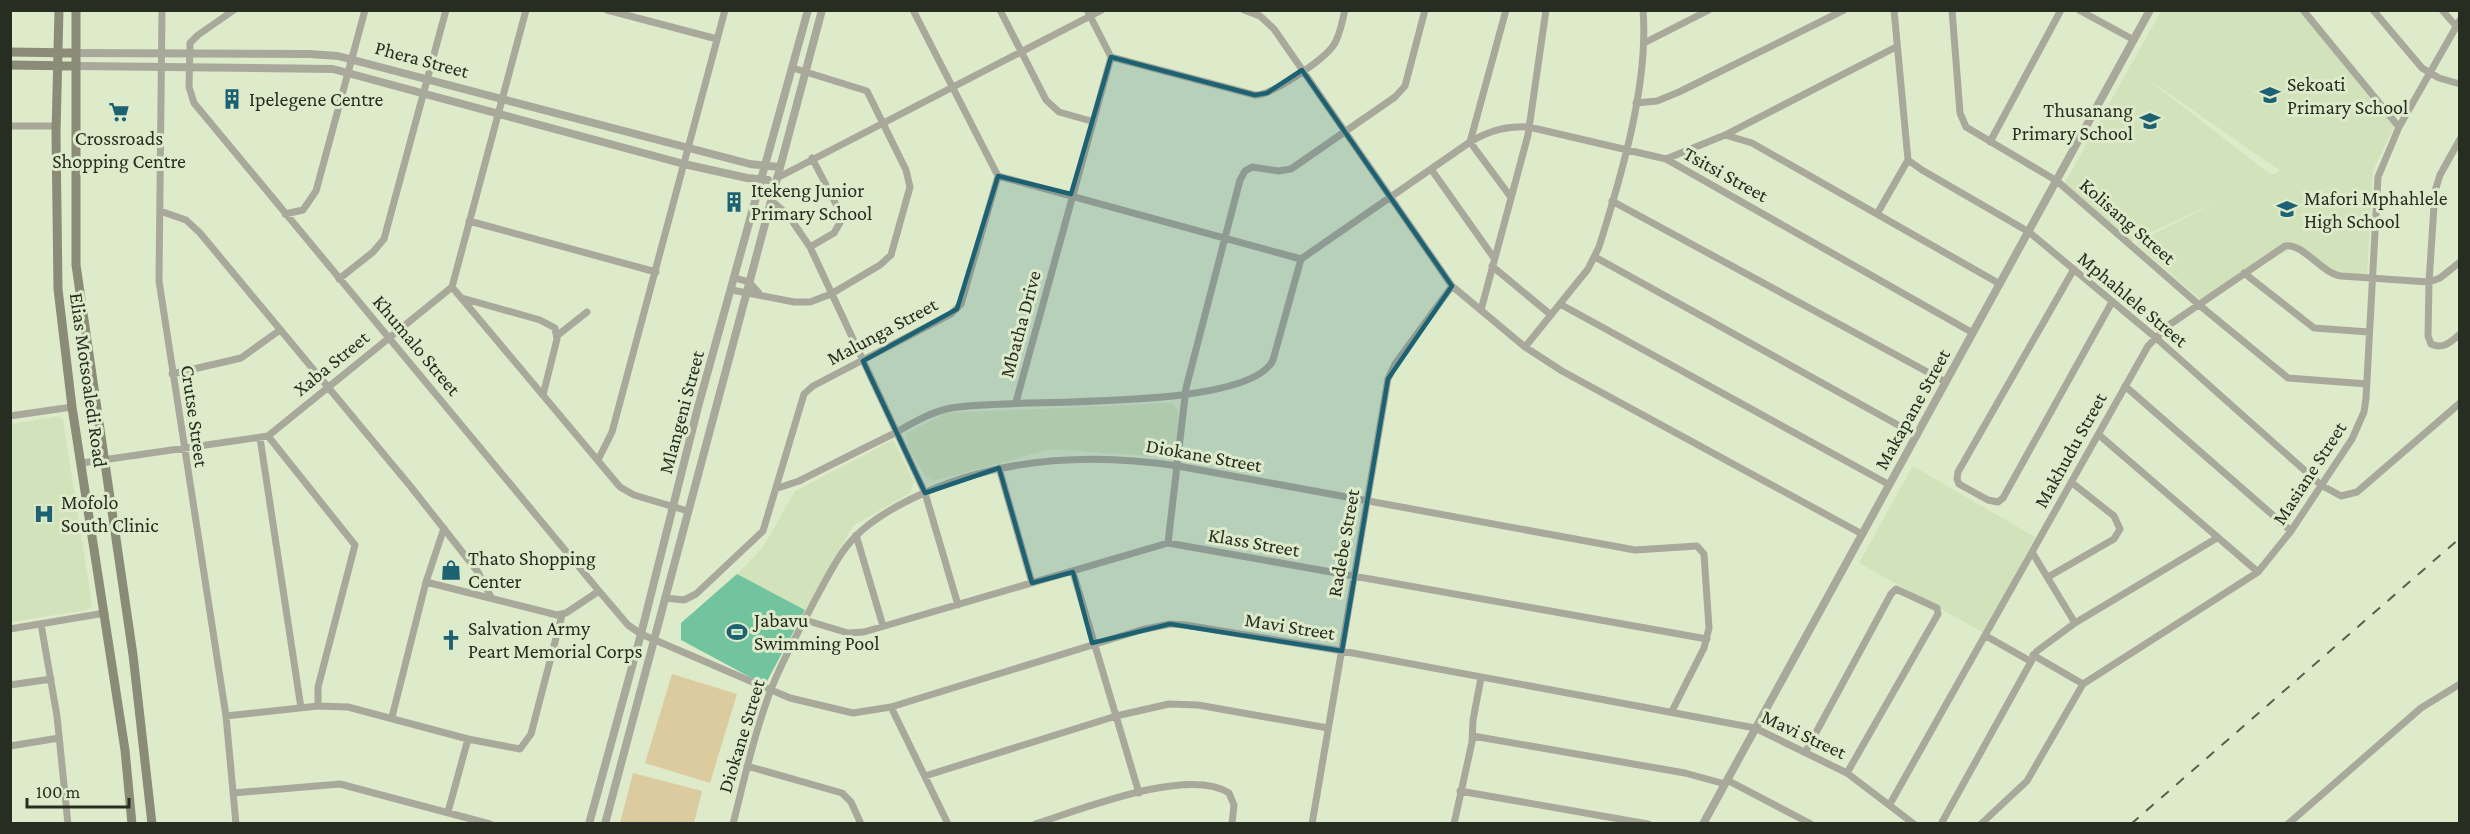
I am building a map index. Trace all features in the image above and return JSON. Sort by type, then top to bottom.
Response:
[{"type":"main road","points":[[59,16],[76,16]]},
{"type":"main road","name":"Elias Motsoaledi Road","points":[[59,16],[56,126],[58,289],[72,407],[105,614],[132,824]]},
{"type":"main road","name":"Elias Motsoaledi Road","points":[[76,16],[76,266],[102,460],[133,655],[153,824]]},
{"type":"main road","name":"Phera Street","points":[[10,52],[76,53]]},
{"type":"main road","name":"Phera Street","points":[[10,64],[76,66]]},
{"type":"street","name":"Crutse Street","points":[[162,10],[159,281],[183,449],[226,716],[236,824]]},
{"type":"street","points":[[190,54],[194,38],[234,10]]},
{"type":"street","points":[[285,214],[303,210],[313,197],[365,10]]},
{"type":"street","points":[[339,279],[373,252],[384,239],[446,10]]},
{"type":"street","points":[[526,10],[452,286],[625,491],[688,510]]},
{"type":"street","points":[[607,10],[717,39]]},
{"type":"street","points":[[598,460],[610,440],[725,10]]},
{"type":"street","name":"Mlangeni Street","points":[[589,824],[808,10]]},
{"type":"street","name":"Mlangeni Street","points":[[604,824],[822,10]]},
{"type":"street","points":[[913,10],[999,176],[1301,259],[1269,367],[1250,380],[1184,396],[1016,402]]},
{"type":"street","points":[[1000,10],[1040,91],[1052,107],[1091,122]]},
{"type":"street","points":[[763,181],[777,178],[798,165],[1020,52],[1088,14],[1102,10]]},
{"type":"street","points":[[1244,10],[1261,13],[1274,29],[1389,199],[1452,286],[1525,347],[1562,371],[1862,534]]},
{"type":"street","points":[[1088,14],[1111,57],[1255,95],[1264,94],[1302,70],[1333,46],[1345,10]]},
{"type":"street","points":[[1168,543],[1184,396],[1240,180],[1249,168],[1256,166],[1279,171],[1291,169],[1346,133],[1401,92],[1425,10]]},
{"type":"street","points":[[1506,10],[1470,142],[1510,196]]},
{"type":"street","points":[[1481,309],[1529,127],[1546,10]]},
{"type":"street","points":[[1525,347],[1595,257],[1612,201],[1636,103],[1646,42],[1643,10]]},
{"type":"street","points":[[1646,42],[1709,10]]},
{"type":"street","points":[[1636,103],[1657,101],[1679,93],[1844,10]]},
{"type":"street","points":[[1877,214],[1908,160],[1894,10]]},
{"type":"street","name":"Kolisang Street","points":[[1952,10],[1962,121],[1972,132],[2057,181],[2288,378],[2367,384]]},
{"type":"street","points":[[1990,142],[2061,10]]},
{"type":"street","points":[[2079,10],[2134,40]]},
{"type":"street","name":"Makapane Street","points":[[1703,824],[2150,10]]},
{"type":"street","points":[[2303,10],[2399,127]]},
{"type":"street","points":[[2373,10],[2429,74],[2460,84]]},
{"type":"street","points":[[2442,10],[2458,23]]},
{"type":"street","name":"Masiane Street","points":[[1981,824],[2026,781],[2083,684],[2258,572],[2291,531],[2359,426],[2364,412],[2367,384],[2378,177],[2399,127],[2458,23]]},
{"type":"street","points":[[1666,159],[1725,135],[1896,47]]},
{"type":"street","name":"Phera Street","points":[[76,53],[309,54],[352,59],[688,148],[780,167]]},
{"type":"street","name":"Khumalo Street","points":[[190,54],[189,87],[194,103],[627,625],[653,640]]},
{"type":"street","name":"Mbatha Drive","points":[[778,488],[799,481],[950,408],[1016,402],[1071,194],[1111,57]]},
{"type":"street","name":"Phera Street","points":[[76,66],[333,69],[684,164],[763,181]]},
{"type":"street","points":[[732,290],[804,302],[831,294],[886,261],[897,238],[910,187],[906,170],[867,91],[793,68]]},
{"type":"street","points":[[10,126],[56,126]]},
{"type":"street","name":"Tsitsi Street","points":[[1301,259],[1470,142],[1498,129],[1529,127],[1666,159],[1973,333]]},
{"type":"street","points":[[1725,135],[1752,143],[2000,284]]},
{"type":"street","points":[[2460,139],[2437,183],[2428,282],[2428,336],[2431,344],[2444,346],[2460,334]]},
{"type":"street","points":[[810,248],[834,233],[841,221],[839,210],[812,158]]},
{"type":"street","name":"Mphahlele Street","points":[[1908,160],[2029,232],[2155,338],[2321,485]]},
{"type":"street","points":[[780,167],[798,165]]},
{"type":"street","points":[[1431,169],[1493,262],[1551,315]]},
{"type":"street","name":"Malunga Street","points":[[665,598],[678,600],[690,598],[751,546],[763,531],[778,488],[804,394],[957,309],[964,297],[999,176]]},
{"type":"street","points":[[771,200],[788,215],[810,248],[926,492],[958,605]]},
{"type":"street","points":[[1612,201],[1946,382]]},
{"type":"street","points":[[160,211],[177,215],[194,226],[328,385],[444,528],[478,572],[491,597]]},
{"type":"street","points":[[469,221],[656,272]]},
{"type":"street","name":"Makhudu Street","points":[[1890,804],[2125,387],[2155,338],[2199,304],[2289,245],[2334,275],[2372,278]]},
{"type":"street","points":[[1595,257],[1916,435]]},
{"type":"street","points":[[2372,278],[2428,282],[2440,278],[2460,262]]},
{"type":"street","points":[[2074,269],[1958,472],[1957,482],[1988,500],[2001,501],[2112,302]]},
{"type":"street","points":[[2244,273],[2308,325],[2320,329],[2369,332]]},
{"type":"street","points":[[735,278],[749,282],[759,293]]},
{"type":"street","name":"Xaba Street","points":[[82,463],[268,436],[452,286]]},
{"type":"street","name":"Radebe Street","points":[[1312,824],[1392,371],[1452,286]]},
{"type":"street","points":[[462,298],[540,320],[551,325],[558,335]]},
{"type":"street","points":[[1560,304],[1888,484]]},
{"type":"street","points":[[543,395],[558,335],[587,312]]},
{"type":"street","points":[[172,374],[241,358],[280,330]]},
{"type":"street","points":[[2125,387],[2291,531]]},
{"type":"street","points":[[2321,485],[2341,496],[2357,492],[2460,403]]},
{"type":"street","points":[[10,416],[72,407]]},
{"type":"street","points":[[2099,435],[2258,572]]},
{"type":"street","points":[[268,436],[355,545],[318,687],[318,706]]},
{"type":"street","points":[[260,438],[301,708]]},
{"type":"street","name":"Diokane Street","points":[[733,824],[747,766],[770,692],[838,559],[856,535],[879,518],[926,492],[999,468],[1082,458],[1136,459],[1178,465],[1635,550],[1697,546],[1703,551],[1705,560],[1710,618],[1707,639],[1672,711]]},
{"type":"street","points":[[999,468],[1032,582]]},
{"type":"street","points":[[2048,577],[2114,539],[2120,529],[2114,516],[2071,482]]},
{"type":"street","points":[[392,717],[426,582],[444,528]]},
{"type":"street","points":[[856,535],[883,626]]},
{"type":"street","points":[[1941,824],[2032,658],[2042,645],[2217,538]]},
{"type":"street","name":"Klass Street","points":[[805,620],[848,633],[864,632],[1168,543],[1707,639]]},
{"type":"street","points":[[2032,552],[2075,623]]},
{"type":"street","points":[[1073,572],[1092,643],[1139,793]]},
{"type":"street","points":[[426,582],[562,615]]},
{"type":"street","points":[[1806,751],[1892,594],[1899,589],[1934,607],[1939,610],[1938,614],[1847,773]]},
{"type":"street","points":[[226,716],[318,706],[348,706],[468,739],[513,749],[524,746],[531,734],[562,615],[599,591]]},
{"type":"street","points":[[10,629],[105,614]]},
{"type":"street","points":[[41,624],[59,738],[68,824]]},
{"type":"street","name":"Mavi Street","points":[[653,640],[770,692],[853,713],[891,707],[1092,643],[1170,624],[1342,651],[1755,728],[1847,773],[1914,824]]},
{"type":"street","points":[[1986,636],[2083,684]]},
{"type":"street","points":[[1454,824],[1473,736],[1473,720],[1481,678]]},
{"type":"street","points":[[10,686],[51,679]]},
{"type":"street","points":[[2288,824],[2421,708],[2460,684]]},
{"type":"street","points":[[925,776],[1116,716],[1169,704],[1187,704],[1328,728]]},
{"type":"street","points":[[891,707],[948,824]]},
{"type":"street","points":[[1473,736],[1676,771],[1726,782],[1811,824]]},
{"type":"street","points":[[10,746],[59,738]]},
{"type":"street","points":[[448,812],[468,739]]},
{"type":"street","points":[[747,766],[842,793],[850,802],[861,824]]},
{"type":"street","points":[[1465,776],[1469,793]]},
{"type":"street","points":[[233,793],[331,783],[490,824]]},
{"type":"street","points":[[1035,824],[1176,784],[1214,786],[1229,793],[1233,799],[1232,824]]},
{"type":"street","points":[[1460,791],[1648,824]]},
{"type":"highlighted area","points":[[1111,57],[1255,95],[1267,93],[1302,70],[1452,286],[1388,379],[1342,651],[1170,624],[1092,643],[1073,572],[1032,583],[999,468],[925,493],[863,361],[957,309],[998,176],[1071,194]]},
{"type":"shaded area","points":[[2161,11],[2299,11],[2395,125],[2373,171],[2367,274],[2333,274],[2292,248],[2200,299],[2136,243],[2222,199],[2129,243],[2063,186]],"holes":[[[2145,77],[2279,170],[2271,175]]]},
{"type":"shaded area","points":[[1172,403],[1178,411],[1177,449],[1170,457],[1051,449],[933,481],[925,476],[910,450],[905,434],[946,413]]},
{"type":"shaded area","name":"Mofolo South Clinic","points":[[59,416],[63,420],[92,605],[88,610],[11,622],[11,424]]},
{"type":"shaded area","points":[[893,440],[914,482],[910,493],[853,526],[805,610],[737,574],[763,547],[795,491]]},
{"type":"shaded area","points":[[1913,466],[2035,537],[1984,633],[1859,563]]},
{"type":"shaded area","name":"Jabavu Swimming Pool","points":[[737,574],[805,610],[765,685],[681,640],[681,623]]},
{"type":"shaded area","points":[[672,674],[737,694],[710,783],[645,763]]},
{"type":"shaded area","points":[[633,773],[702,791],[694,823],[620,823]]},
{"type":"railway","points":[[2131,824],[2460,538]]},
{"type":"place","name":"Sekoati Primary School","points":[[2270,95]]},
{"type":"place","name":"Ipelegene Centre","points":[[232,99]]},
{"type":"place","name":"Crossroads Shopping Centre","points":[[119,112]]},
{"type":"place","name":"Thusanang Primary School","points":[[2150,121]]},
{"type":"place","name":"Itekeng Junior Primary School","points":[[734,202]]},
{"type":"place","name":"Mafori Mphahlele High School","points":[[2287,209]]},
{"type":"place","name":"Mofolo South Clinic","points":[[44,514]]},
{"type":"place","name":"Thato Shopping Center","points":[[451,570]]},
{"type":"place","name":"Jabavu Swimming Pool","points":[[737,632]]},
{"type":"place","name":"Salvation Army Peart Memorial Corps","points":[[451,640]]}]
